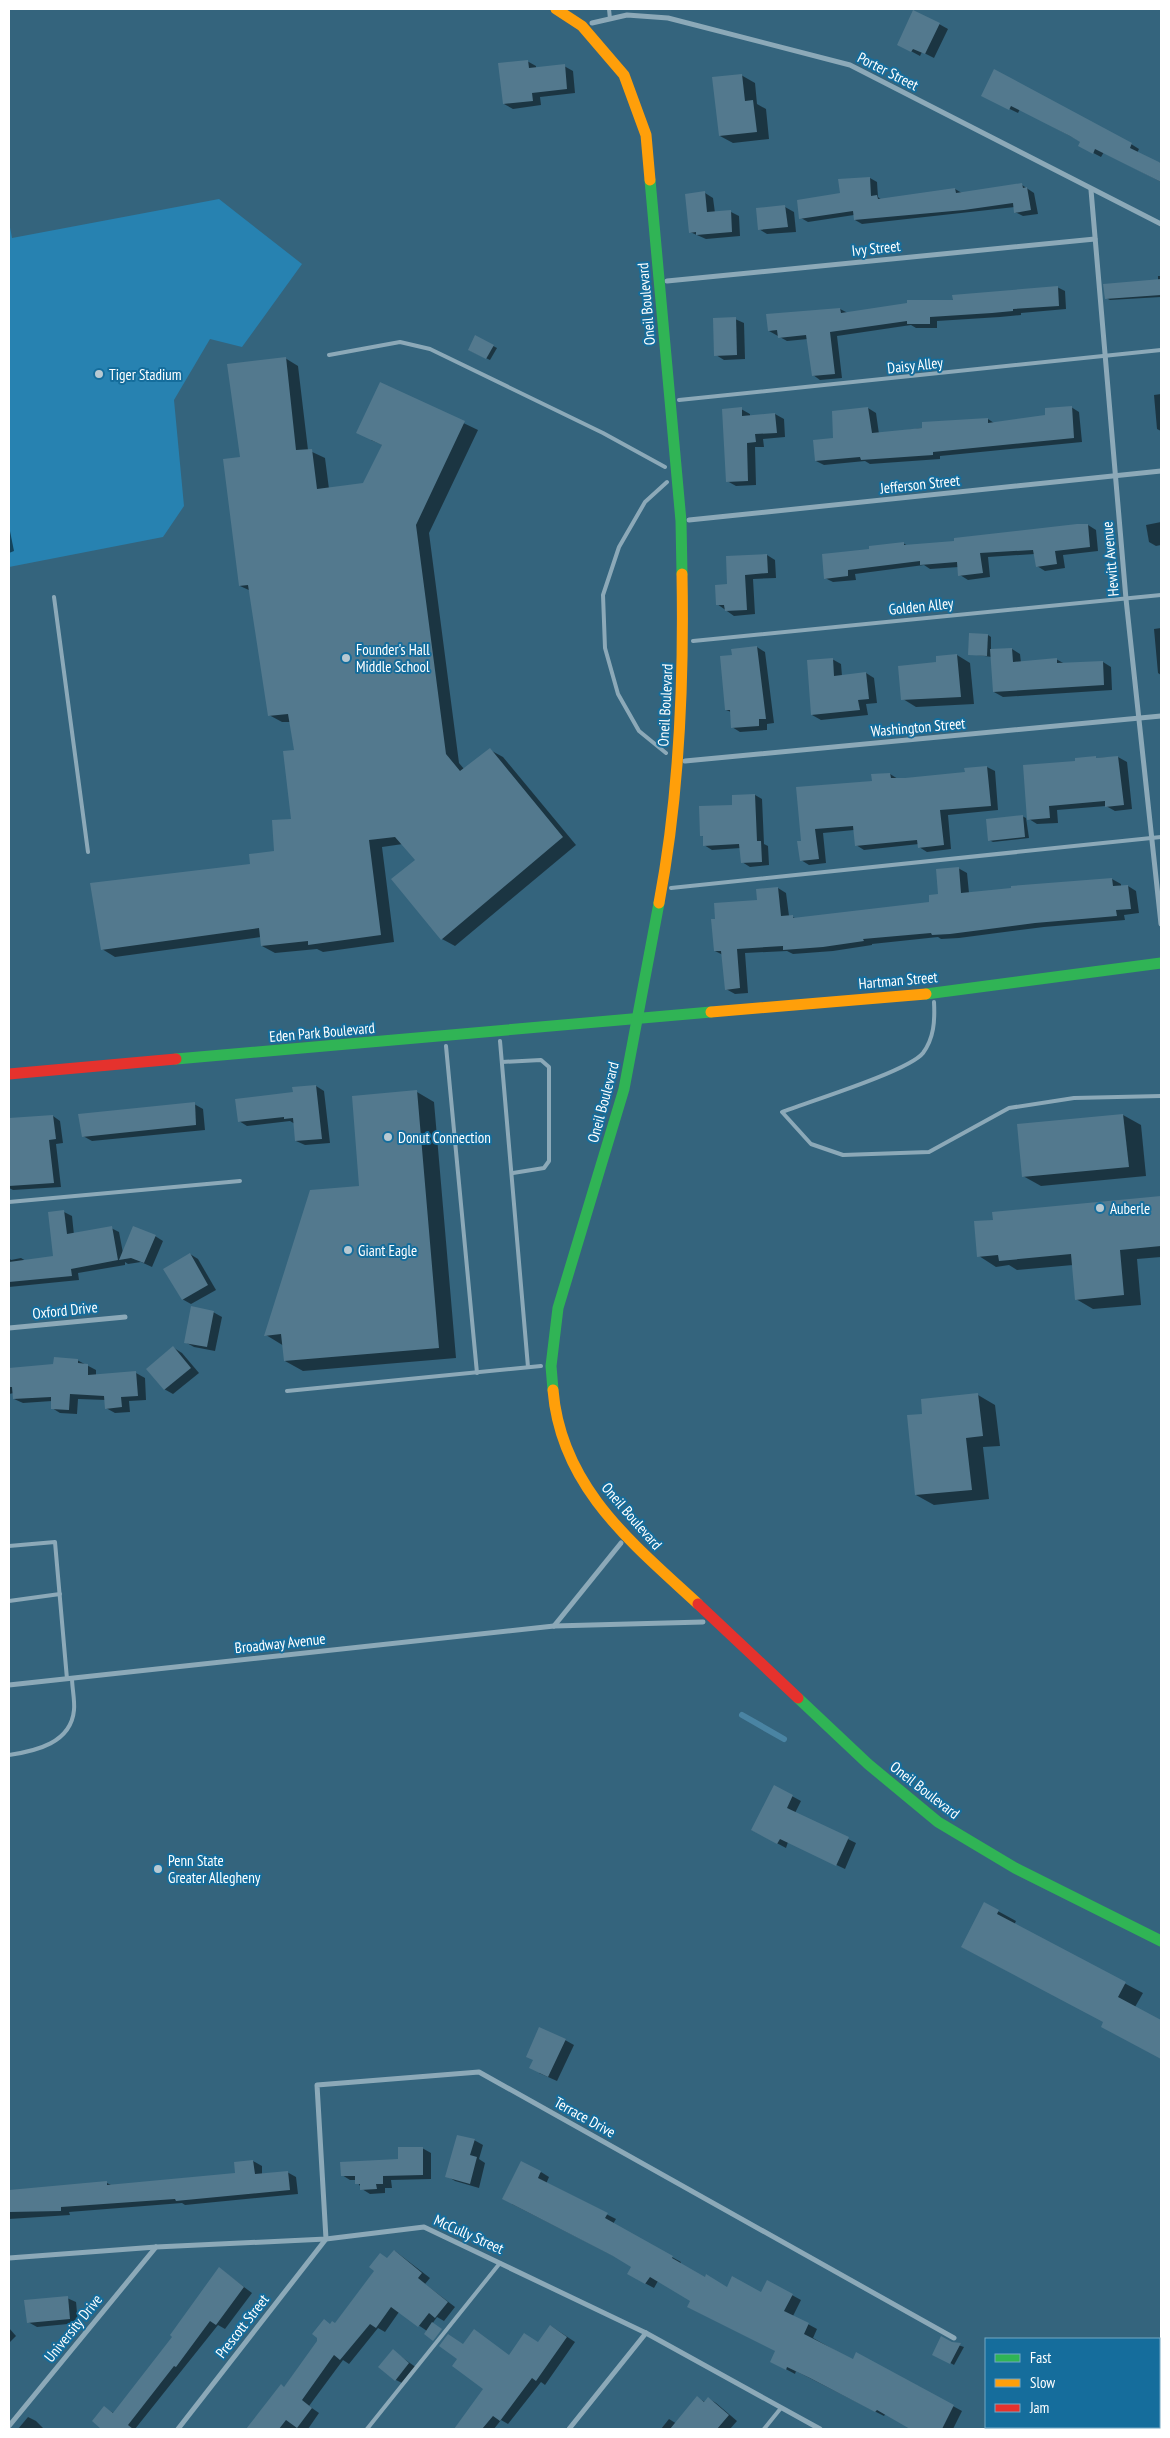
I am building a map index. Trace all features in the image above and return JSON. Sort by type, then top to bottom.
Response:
[{"type":"street","name":"Oneil Boulevard","points":[[556,9],[582,26],[624,75],[646,135],[681,521],[683,642],[677,762],[662,889],[624,1088],[558,1308],[551,1366],[555,1416],[571,1461],[598,1506],[626,1537],[714,1622],[868,1764],[938,1822],[1016,1868],[1161,1941]]},
{"type":"street","name":"Porter Street","points":[[582,26],[610,19],[628,11],[668,18],[850,65],[1091,190],[1161,224]]},
{"type":"street","name":"Hewitt Avenue","points":[[1091,190],[1126,599],[1161,924]]},
{"type":"street","name":"Ivy Street","points":[[659,282],[1095,239]]},
{"type":"street","name":"Jefferson Street","points":[[681,521],[1161,471]]},
{"type":"street","name":"Washington Street","points":[[677,762],[1161,716]]},
{"type":"street","name":"Hartman Street","points":[[637,1019],[933,993],[1161,963]]},
{"type":"street","name":"Eden Park Boulevard","points":[[9,1074],[637,1019]]},
{"type":"street","name":"Oxford Drive","points":[[9,1328],[125,1316]]},
{"type":"street","points":[[554,1626],[626,1537]]},
{"type":"street","name":"Broadway Avenue","points":[[9,1685],[554,1626],[714,1622]]},
{"type":"street","name":"Terrace Drive","points":[[326,2239],[317,2085],[479,2072],[954,2338]]},
{"type":"street","name":"McCully Street","points":[[9,2258],[156,2247],[326,2239],[424,2227],[501,2262],[646,2333],[820,2429]]},
{"type":"street","name":"Prescott Street","points":[[178,2429],[326,2239]]},
{"type":"street","name":"University Drive","points":[[9,2426],[156,2247]]},
{"type":"street","points":[[569,2429],[646,2333]]},
{"type":"lane","points":[[609,9],[610,19]]},
{"type":"lane","points":[[329,355],[400,342],[430,349],[602,433],[677,474],[645,502],[619,547],[603,595],[605,648],[618,694],[639,731],[677,762]]},
{"type":"lane","name":"Daisy Alley","points":[[670,401],[1161,350]]},
{"type":"lane","name":"Golden Alley","points":[[683,642],[992,610],[1161,595]]},
{"type":"lane","points":[[54,597],[88,852]]},
{"type":"lane","points":[[662,889],[1161,837]]},
{"type":"lane","points":[[933,993],[933,1036],[922,1055],[901,1068],[782,1112],[811,1144],[843,1155],[929,1152],[1009,1108],[1074,1098],[1161,1096]]},
{"type":"lane","points":[[499,1031],[513,1173],[528,1368]]},
{"type":"lane","points":[[445,1036],[477,1373]]},
{"type":"lane","points":[[502,1062],[541,1060],[548,1067],[549,1161],[544,1168],[513,1173]]},
{"type":"lane","points":[[9,1202],[240,1181]]},
{"type":"lane","points":[[288,1391],[551,1366]]},
{"type":"lane","points":[[9,1546],[55,1542],[74,1710],[70,1727],[55,1742],[33,1751],[9,1755]]},
{"type":"lane","points":[[9,1601],[60,1594]]},
{"type":"lane","points":[[367,2429],[501,2262]]},
{"type":"lane","points":[[764,2429],[781,2408]]},
{"type":"shaded area","name":"Tiger Stadium","points":[[219,199],[302,264],[242,347],[210,339],[174,400],[184,506],[163,537],[9,567],[9,222],[12,238]]},
{"type":"building","points":[[913,10],[940,23],[925,54],[913,49],[911,52],[897,45]]},
{"type":"building","points":[[528,60],[529,68],[565,64],[567,89],[532,93],[533,101],[503,104],[498,63]]},
{"type":"building","points":[[994,69],[1132,143],[1130,148],[1161,163],[1161,182],[1095,149],[1093,154],[1078,146],[1080,142],[1070,136],[1011,106],[1009,110],[981,96]]},
{"type":"building","points":[[742,74],[745,101],[753,100],[757,132],[719,136],[712,77]]},
{"type":"building","points":[[870,177],[871,196],[877,195],[878,199],[955,188],[956,193],[1022,183],[1023,188],[1027,187],[1031,210],[1014,213],[1013,203],[964,210],[854,220],[853,211],[799,219],[797,200],[840,193],[838,179]]},
{"type":"building","points":[[705,191],[707,212],[731,210],[732,232],[696,235],[696,232],[689,233],[685,194]]},
{"type":"building","points":[[785,205],[788,227],[758,230],[756,208]]},
{"type":"building","points":[[1161,279],[1161,295],[1105,299],[1103,284]]},
{"type":"building","points":[[1058,286],[1059,306],[930,317],[930,324],[907,324],[907,321],[830,332],[835,374],[812,376],[806,335],[778,338],[777,330],[768,331],[766,314],[840,308],[841,313],[907,303],[907,300],[953,300],[952,295]]},
{"type":"building","points":[[736,317],[737,355],[714,356],[713,318]]},
{"type":"building","points":[[475,335],[494,345],[486,359],[468,350]]},
{"type":"building","name":"Founder's Hall Middle School","points":[[286,357],[296,450],[312,449],[317,489],[363,483],[382,445],[356,433],[380,382],[465,421],[416,525],[446,754],[460,771],[490,748],[563,837],[441,940],[391,879],[415,860],[395,837],[369,840],[381,935],[308,945],[308,941],[261,946],[259,928],[101,950],[90,883],[250,864],[249,854],[274,851],[272,820],[291,819],[283,751],[294,750],[288,714],[268,716],[248,585],[239,586],[223,459],[240,457],[227,364]]},
{"type":"building","points":[[1072,406],[1074,438],[933,452],[933,455],[861,460],[860,457],[815,461],[813,440],[833,438],[832,411],[868,407],[872,433],[922,428],[922,422],[988,418],[988,423],[1045,415],[1045,408]]},
{"type":"building","points":[[742,407],[742,416],[775,413],[777,433],[755,434],[756,442],[747,443],[748,481],[726,482],[722,409]]},
{"type":"building","points":[[1088,524],[1090,547],[1055,551],[1057,564],[1036,567],[1033,550],[980,553],[983,573],[958,576],[957,562],[920,565],[920,561],[848,570],[848,576],[824,579],[822,554],[869,549],[869,546],[904,542],[904,545],[954,541],[954,538]]},
{"type":"building","points":[[767,554],[768,573],[745,575],[747,610],[725,611],[724,605],[716,605],[715,585],[727,584],[726,556]]},
{"type":"building","points":[[969,633],[988,634],[987,656],[968,655]]},
{"type":"building","points":[[757,646],[766,719],[759,719],[759,726],[731,728],[730,710],[725,710],[720,656],[732,655],[731,649]]},
{"type":"building","points":[[1012,648],[1013,662],[1057,658],[1057,663],[1103,661],[1104,685],[993,692],[990,649]]},
{"type":"building","points":[[957,654],[961,697],[901,700],[898,666],[936,662],[936,656]]},
{"type":"building","points":[[833,658],[834,676],[866,672],[869,699],[858,700],[860,710],[811,715],[807,660]]},
{"type":"building","points":[[1096,756],[1096,758],[1118,756],[1124,805],[1105,807],[1105,801],[1049,806],[1050,818],[1027,820],[1023,765],[1075,761],[1075,758]]},
{"type":"building","points":[[987,766],[991,806],[940,810],[944,845],[918,848],[917,840],[855,846],[853,826],[815,829],[819,859],[800,861],[797,841],[801,841],[796,787],[872,781],[871,774],[890,773],[891,778],[905,778],[965,772],[964,768]]},
{"type":"building","points":[[755,794],[757,841],[761,841],[762,862],[741,863],[739,844],[703,846],[703,836],[700,836],[699,806],[732,805],[732,795]]},
{"type":"building","points":[[1023,815],[1025,837],[988,841],[986,819]]},
{"type":"building","points":[[959,867],[961,893],[1011,888],[1011,886],[1112,878],[1113,886],[1128,885],[1131,909],[1116,910],[1117,916],[1035,923],[950,934],[932,935],[931,933],[863,939],[864,941],[823,947],[783,950],[783,946],[737,949],[740,988],[725,990],[721,951],[714,951],[711,919],[715,919],[714,903],[757,900],[756,889],[778,887],[781,916],[793,915],[793,918],[929,902],[929,895],[938,894],[936,869]]},
{"type":"building","points":[[316,1085],[322,1139],[295,1141],[293,1118],[284,1119],[284,1117],[238,1122],[235,1099],[293,1092],[292,1087]]},
{"type":"building","points":[[417,1090],[439,1348],[284,1361],[281,1334],[264,1336],[310,1190],[359,1186],[352,1096]]},
{"type":"building","points":[[195,1102],[196,1125],[82,1137],[78,1114]]},
{"type":"building","points":[[1123,1114],[1129,1167],[1022,1177],[1017,1124]]},
{"type":"building","points":[[53,1115],[56,1139],[49,1140],[54,1183],[9,1186],[9,1118]]},
{"type":"building","name":"Auberle","points":[[1161,1196],[1161,1246],[1120,1250],[1124,1295],[1075,1300],[1071,1254],[999,1261],[998,1255],[977,1257],[974,1221],[993,1220],[992,1212]]},
{"type":"building","points":[[64,1210],[67,1234],[112,1226],[118,1260],[71,1269],[72,1276],[9,1282],[9,1262],[53,1256],[48,1212]]},
{"type":"building","points":[[133,1226],[156,1235],[144,1263],[131,1258],[119,1260]]},
{"type":"building","points":[[190,1253],[208,1285],[182,1300],[163,1269]]},
{"type":"building","points":[[191,1306],[214,1311],[207,1347],[184,1343]]},
{"type":"building","points":[[173,1346],[191,1368],[164,1390],[146,1369]]},
{"type":"building","points":[[54,1357],[78,1359],[78,1363],[88,1364],[88,1375],[136,1371],[138,1396],[121,1397],[122,1407],[105,1409],[104,1396],[70,1394],[69,1410],[51,1409],[51,1397],[13,1399],[12,1387],[9,1387],[9,1368],[53,1364]]},
{"type":"building","points":[[978,1393],[983,1436],[966,1438],[972,1490],[915,1495],[907,1415],[922,1414],[921,1399]]},
{"type":"building","points":[[774,1785],[793,1795],[787,1808],[849,1837],[836,1866],[780,1839],[777,1844],[751,1830]]},
{"type":"building","points":[[984,1902],[999,1910],[997,1914],[1126,1982],[1118,1997],[1161,2020],[1161,2059],[1101,2027],[1103,2022],[961,1947]]},
{"type":"building","points":[[539,2027],[566,2039],[548,2077],[529,2068],[533,2060],[526,2057]]},
{"type":"building","points":[[457,2135],[475,2139],[470,2155],[477,2157],[470,2184],[445,2177]]},
{"type":"building","points":[[398,2147],[423,2147],[423,2175],[383,2176],[383,2184],[376,2184],[377,2189],[360,2190],[360,2184],[355,2184],[355,2176],[341,2176],[340,2162],[398,2159]]},
{"type":"building","points":[[253,2160],[255,2174],[288,2171],[290,2190],[176,2201],[175,2199],[61,2207],[61,2211],[9,2212],[9,2190],[107,2181],[107,2185],[235,2173],[234,2162]]},
{"type":"building","points":[[521,2161],[541,2171],[538,2178],[608,2213],[605,2218],[673,2256],[672,2258],[705,2277],[706,2274],[727,2287],[732,2276],[761,2292],[767,2280],[793,2294],[784,2311],[809,2323],[804,2334],[853,2359],[856,2352],[954,2405],[942,2429],[910,2429],[877,2410],[875,2412],[787,2367],[786,2370],[770,2362],[775,2351],[687,2307],[690,2301],[650,2277],[645,2284],[627,2274],[631,2267],[613,2256],[502,2199]]},
{"type":"building","points":[[394,2250],[422,2273],[418,2278],[448,2302],[435,2318],[429,2313],[418,2327],[391,2307],[376,2328],[370,2324],[340,2360],[334,2355],[302,2400],[312,2408],[297,2428],[286,2420],[279,2429],[246,2429],[281,2384],[284,2387],[317,2341],[317,2338],[312,2334],[324,2319],[330,2324],[332,2321],[335,2323],[374,2271],[369,2267],[380,2253],[387,2258]]},
{"type":"building","points":[[219,2267],[244,2287],[216,2325],[210,2321],[176,2367],[174,2366],[128,2425],[133,2429],[101,2429],[92,2421],[104,2406],[113,2413],[172,2337],[170,2335]]},
{"type":"building","points":[[68,2296],[70,2319],[27,2323],[24,2300]]},
{"type":"building","points":[[432,2322],[442,2329],[433,2341],[424,2334]]},
{"type":"building","points":[[550,2325],[567,2337],[536,2381],[532,2378],[500,2421],[493,2416],[482,2429],[454,2429],[483,2389],[452,2366],[457,2359],[439,2346],[448,2334],[463,2344],[474,2329],[509,2355],[524,2333],[538,2342]]},
{"type":"building","points":[[941,2336],[952,2342],[961,2343],[950,2364],[932,2355]]},
{"type":"building","points":[[393,2349],[409,2363],[395,2381],[378,2367]]},
{"type":"building","points":[[697,2396],[704,2402],[708,2397],[729,2415],[717,2429],[670,2429]]},
{"type":"waterway","points":[[742,1715],[784,1739]]},
{"type":"traffic: fast","points":[[650,180],[681,521],[682,574]]},
{"type":"traffic: fast","points":[[553,1390],[551,1366],[558,1308],[624,1089],[659,903]]},
{"type":"traffic: fast","points":[[926,994],[1161,963]]},
{"type":"traffic: fast","points":[[176,1059],[711,1012]]},
{"type":"traffic: fast","points":[[798,1698],[868,1764],[938,1822],[1015,1868],[1161,1941]]},
{"type":"traffic: slow","points":[[556,9],[582,26],[624,75],[646,135],[650,180]]},
{"type":"traffic: slow","points":[[659,903],[666,863],[679,739],[682,574]]},
{"type":"traffic: slow","points":[[711,1012],[926,994]]},
{"type":"traffic: slow","points":[[553,1390],[559,1425],[570,1456],[585,1484],[625,1535],[698,1604]]},
{"type":"traffic: jam","points":[[9,1074],[176,1059]]},
{"type":"traffic: jam","points":[[698,1604],[798,1698]]},
{"type":"place","name":"Tiger Stadium","points":[[99,374]]},
{"type":"place","name":"Founder's Hall Middle School","points":[[346,658]]},
{"type":"place","name":"Donut Connection","points":[[388,1137]]},
{"type":"place","name":"Auberle","points":[[1100,1208]]},
{"type":"place","name":"Giant Eagle","points":[[348,1250]]},
{"type":"place","name":"Penn State Greater Allegheny","points":[[158,1869]]}]
